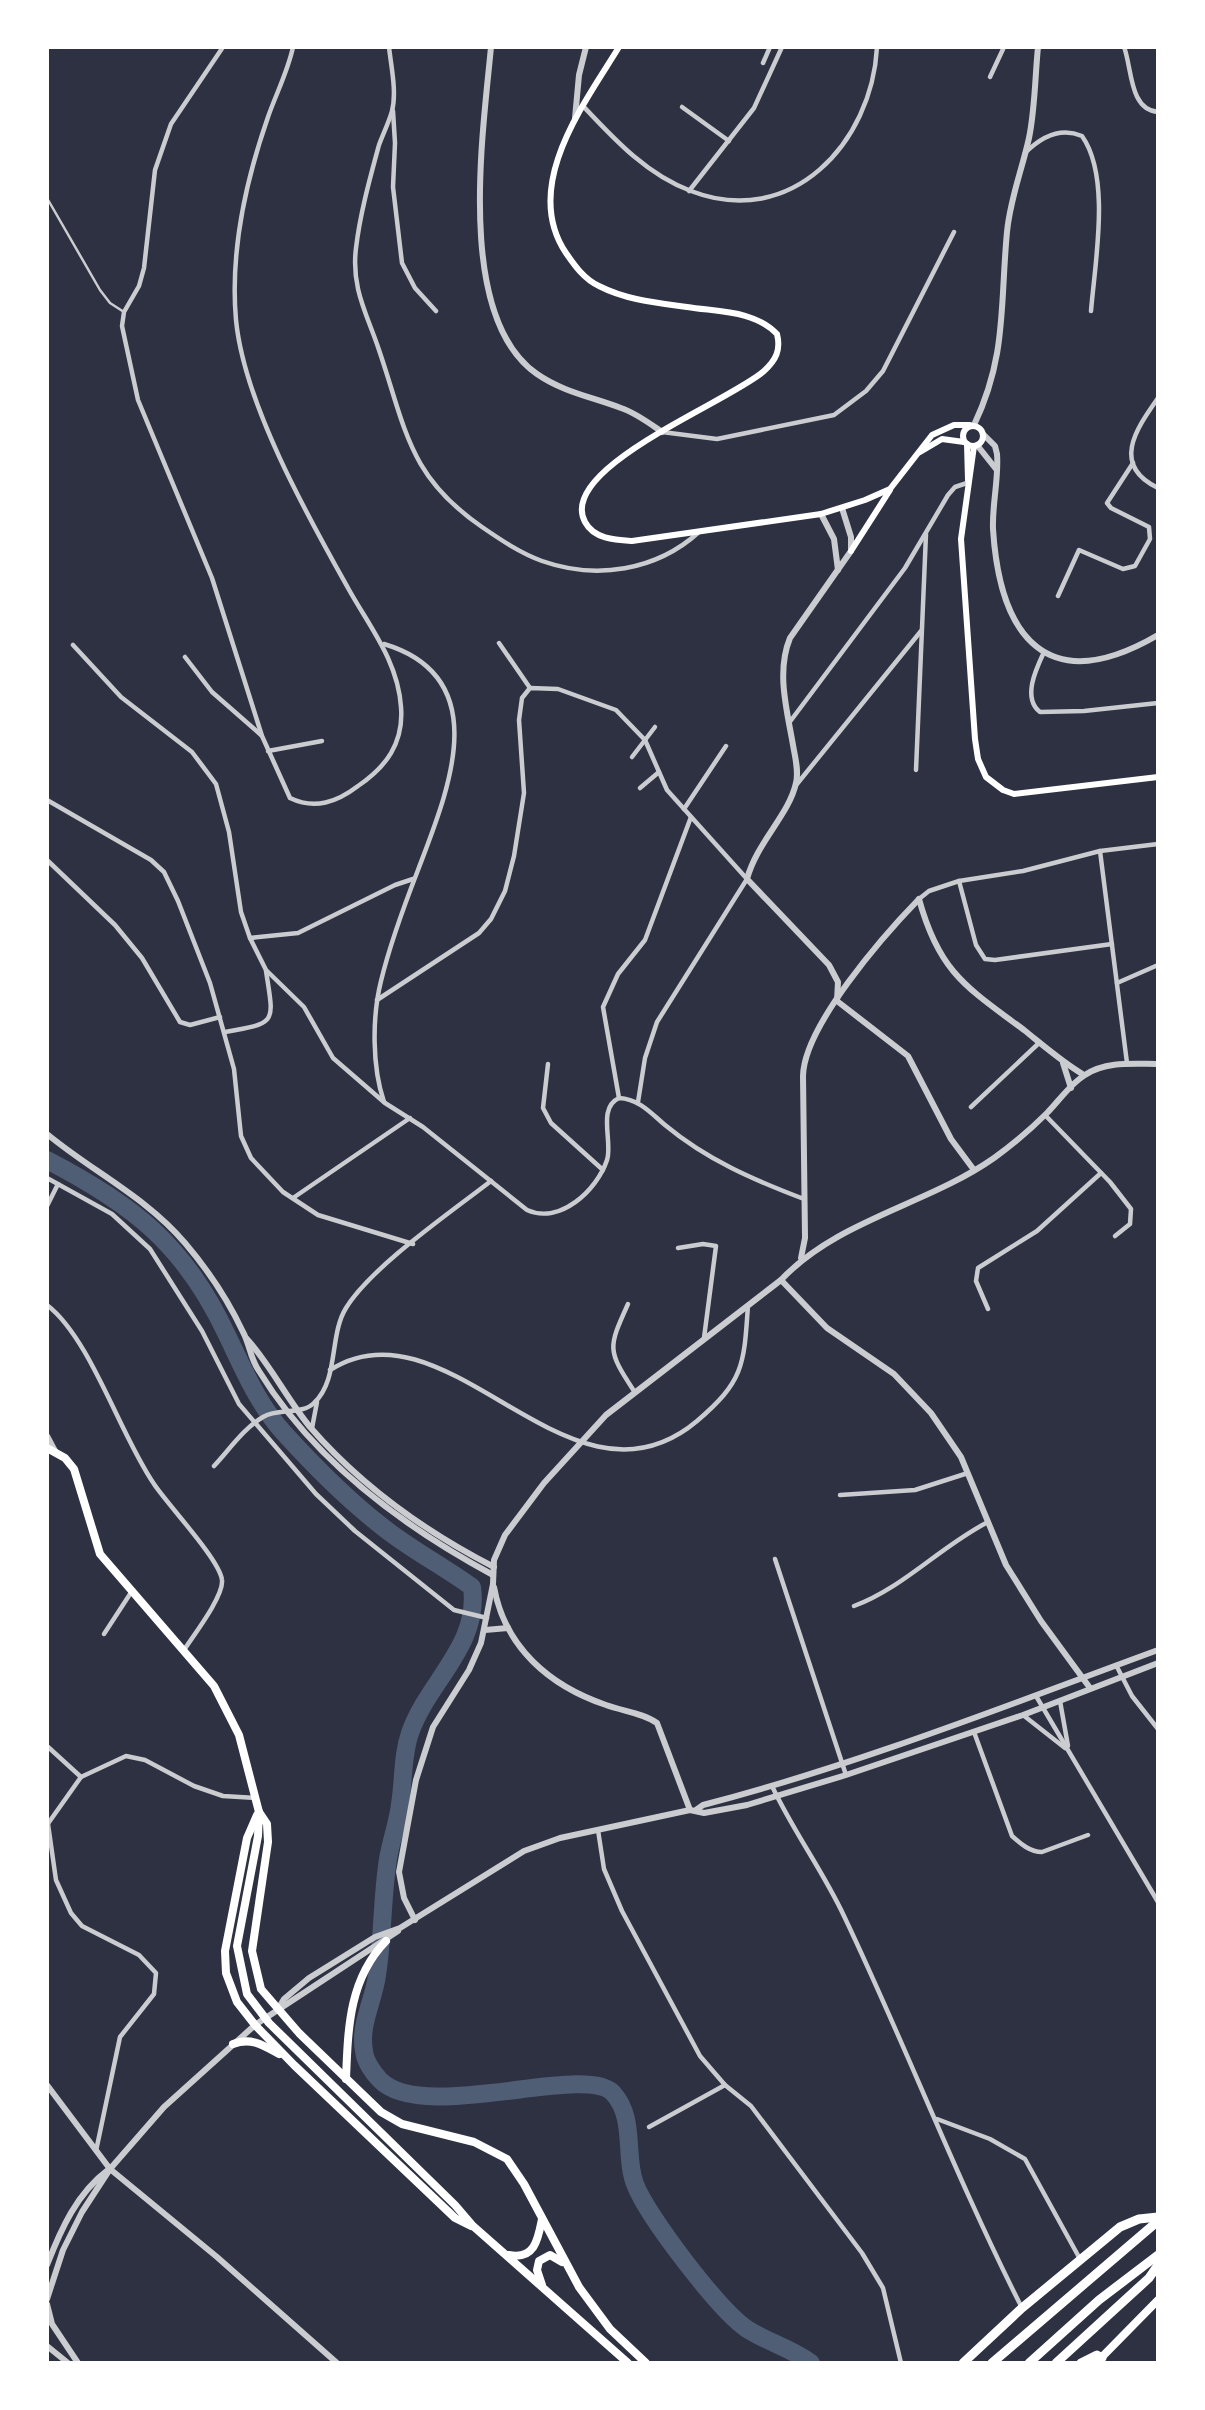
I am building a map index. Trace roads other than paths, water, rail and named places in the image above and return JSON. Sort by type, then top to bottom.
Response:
[{"type":"highway","points":[[51,1449],[74,1469],[100,1553],[214,1686],[227,1709],[249,1764],[259,1812],[258,1836],[237,1946],[247,1994],[269,2023],[455,2205],[473,2227],[628,2363]]},
{"type":"highway","points":[[259,1812],[267,1824],[268,1842],[252,1951],[261,1989],[278,2010],[373,2106],[395,2121],[474,2142],[507,2159],[565,2263],[601,2318],[646,2363]]},
{"type":"highway","points":[[259,1812],[247,1838],[225,1951],[226,1973],[237,2002],[294,2065],[454,2218],[473,2227]]},
{"type":"highway","points":[[346,2079],[352,2005],[372,1952],[389,1936]]},
{"type":"highway","points":[[233,2044],[246,2040],[258,2043],[294,2065]]},
{"type":"highway","points":[[506,2255],[522,2256],[530,2253],[537,2242],[542,2218]]},
{"type":"highway","points":[[963,2363],[1022,2308],[1120,2227],[1139,2219],[1158,2219]]},
{"type":"highway","points":[[992,2363],[1158,2219]]},
{"type":"highway","points":[[1029,2363],[1100,2300],[1158,2255]]},
{"type":"highway","points":[[543,2288],[536,2267],[540,2259],[553,2256],[565,2263]]},
{"type":"highway","points":[[1056,2363],[1149,2278],[1158,2265]]},
{"type":"highway","points":[[1081,2363],[1097,2355],[1099,2360],[1158,2300]]},
{"type":"main road","points":[[619,47],[575,120],[555,170],[550,202],[555,230],[562,247],[585,278],[599,286],[637,299],[755,317],[777,334],[780,346],[776,357],[764,371],[743,387],[662,432],[593,480],[584,492],[581,514],[593,532],[614,540],[632,541],[821,514],[890,489]]},
{"type":"main road","points":[[972,425],[963,432],[970,444],[974,463],[968,481],[961,539],[975,739],[978,759],[986,777],[1003,790],[1027,795],[1158,777]]},
{"type":"main road","points":[[851,551],[890,489],[920,452],[924,442],[944,428],[972,425],[983,434],[970,444],[942,439],[920,452]]},
{"type":"street","points":[[223,47],[171,124],[151,197],[144,268],[139,286],[124,312],[124,341],[138,400],[212,578],[268,751],[290,798],[301,803],[328,803],[344,797],[376,774],[390,757],[401,731],[401,706],[383,644],[358,606],[286,473],[243,362],[236,318],[238,260],[249,182],[293,47]]},
{"type":"street","points":[[389,47],[396,143],[393,187],[402,262],[415,288],[436,311]]},
{"type":"street","points":[[491,47],[479,188],[480,234],[486,276],[503,333],[526,366],[551,383],[624,409],[662,432],[717,439],[816,421],[845,407],[883,371],[954,232]]},
{"type":"street","points":[[575,120],[579,75],[586,47]]},
{"type":"street","points":[[763,64],[770,47]]},
{"type":"street","points":[[689,191],[758,101],[782,47]]},
{"type":"street","points":[[583,106],[642,163],[689,191],[737,202],[753,202],[785,193],[820,169],[836,152],[857,121],[875,73],[877,47]]},
{"type":"street","points":[[990,78],[1004,47]]},
{"type":"street","points":[[972,425],[985,403],[997,366],[1004,308],[1007,231],[1025,153],[1038,47]]},
{"type":"street","points":[[1125,47],[1131,84],[1145,108],[1158,112]]},
{"type":"street","points":[[682,107],[729,141]]},
{"type":"street","points":[[393,109],[368,191],[356,247],[355,281],[410,446],[428,479],[452,506],[505,543],[528,556],[578,571],[602,572],[644,564],[675,552],[700,531]]},
{"type":"street","points":[[1025,153],[1043,138],[1062,133],[1082,136],[1090,148],[1097,183],[1091,311]]},
{"type":"street","points":[[1158,398],[1132,439],[1133,463],[1145,480],[1158,488]]},
{"type":"street","points":[[983,434],[995,446],[993,527],[1006,602],[1020,632],[1044,652],[1058,658],[1085,661],[1118,652],[1158,635]]},
{"type":"street","points":[[970,444],[996,470]]},
{"type":"street","points":[[1058,596],[1079,550],[1123,569],[1135,566],[1150,539],[1149,527],[1107,503],[1133,463]]},
{"type":"street","points":[[789,723],[884,598],[952,490],[968,481]]},
{"type":"street","points":[[796,786],[796,761],[783,678],[786,648],[790,638],[851,551],[851,537],[842,508]]},
{"type":"street","points":[[821,514],[834,539],[838,570]]},
{"type":"street","points":[[916,770],[926,533]]},
{"type":"street","points":[[638,1102],[645,1058],[657,1022],[747,879],[760,845],[796,786],[922,630]]},
{"type":"street","points":[[499,643],[530,688]]},
{"type":"street","points":[[383,644],[417,657],[430,667],[444,687],[455,721],[451,773],[414,878],[377,1000],[375,1039],[385,1103]]},
{"type":"street","points":[[74,645],[121,697],[192,752],[216,784],[229,832],[241,912],[266,970],[273,1011],[268,1021],[260,1026],[225,1031]]},
{"type":"street","points":[[1044,652],[1031,695],[1032,704],[1040,712],[1072,712],[1158,703]]},
{"type":"street","points":[[186,657],[212,692],[262,736]]},
{"type":"street","points":[[530,688],[558,689],[601,702],[616,710],[645,740],[662,783],[747,879],[829,965],[838,982],[837,1001]]},
{"type":"street","points":[[377,1000],[479,933],[491,919],[505,891],[524,793],[520,703],[530,688]]},
{"type":"street","points":[[632,757],[655,727]]},
{"type":"street","points":[[268,751],[322,741]]},
{"type":"street","points":[[684,809],[726,746]]},
{"type":"street","points":[[640,788],[659,772]]},
{"type":"street","points":[[47,800],[151,860],[164,872],[194,939],[225,1031],[234,1069],[244,1148],[264,1175],[293,1198],[334,1222],[413,1244]]},
{"type":"street","points":[[266,970],[304,1007],[333,1058],[385,1103],[410,1118],[527,1210],[548,1216],[568,1207],[603,1170],[608,1154],[606,1127],[610,1109],[619,1098],[603,1007],[618,974],[645,940],[691,817]]},
{"type":"street","points":[[801,1258],[805,1238],[804,1060],[814,1036],[882,939],[929,891],[959,881],[1023,871],[1100,851],[1158,844]]},
{"type":"street","points":[[1100,851],[1127,1063]]},
{"type":"street","points":[[47,860],[70,879],[135,950],[180,1022],[190,1025],[220,1017]]},
{"type":"street","points":[[250,938],[298,933],[395,884],[414,878]]},
{"type":"street","points":[[959,881],[976,946],[985,959],[995,960],[1112,944]]},
{"type":"street","points":[[919,899],[928,930],[943,960],[963,985],[1040,1042],[1063,1063],[1084,1075]]},
{"type":"street","points":[[1117,983],[1158,965]]},
{"type":"street","points":[[837,1001],[908,1056],[946,1129],[974,1170]]},
{"type":"street","points":[[971,1107],[1040,1042]]},
{"type":"street","points":[[1063,1063],[1071,1088]]},
{"type":"street","points":[[415,1920],[404,1898],[399,1872],[416,1780],[429,1736],[469,1670],[485,1630],[496,1552],[513,1522],[580,1443],[634,1391],[781,1280],[801,1258],[974,1170],[1045,1115],[1084,1075],[1107,1066],[1127,1063],[1158,1064]]},
{"type":"street","points":[[548,1064],[543,1108],[548,1118],[603,1170]]},
{"type":"street","points":[[619,1098],[638,1102],[708,1157],[746,1177],[805,1199]]},
{"type":"street","points":[[1045,1115],[1101,1173],[1133,1213],[1130,1224],[1115,1236]]},
{"type":"street","points":[[293,1198],[410,1118]]},
{"type":"street","points":[[47,1135],[140,1198],[184,1241],[226,1297],[247,1339],[312,1429],[399,1511],[434,1535],[494,1567]]},
{"type":"street","points":[[988,1309],[976,1281],[978,1268],[1037,1231],[1101,1173]]},
{"type":"street","points":[[47,1178],[112,1214],[150,1249],[202,1331],[231,1391],[316,1494],[355,1531],[454,1609],[487,1618]]},
{"type":"street","points":[[312,1429],[317,1402],[330,1370],[344,1312],[351,1299],[491,1181]]},
{"type":"street","points":[[47,1206],[58,1184]]},
{"type":"street","points":[[678,1248],[703,1244],[716,1246],[704,1338]]},
{"type":"street","points":[[781,1280],[827,1328],[873,1357],[906,1385],[950,1437],[1020,1588],[1090,1688]]},
{"type":"street","points":[[628,1304],[612,1338],[613,1357],[634,1391]]},
{"type":"street","points":[[47,1305],[61,1317],[79,1342],[153,1483],[214,1562],[222,1580],[221,1592],[184,1650]]},
{"type":"street","points":[[330,1370],[369,1354],[411,1357],[580,1443],[628,1450],[660,1443],[688,1428],[721,1399],[741,1369],[748,1305]]},
{"type":"street","points":[[247,1339],[249,1355],[287,1410],[340,1467],[389,1511],[443,1548],[493,1575]]},
{"type":"street","points":[[214,1466],[265,1416],[317,1402]]},
{"type":"street","points":[[47,1436],[51,1449]]},
{"type":"street","points":[[839,1495],[915,1490],[968,1473]]},
{"type":"street","points":[[854,1606],[879,1597],[938,1552],[988,1522]]},
{"type":"street","points":[[775,1559],[846,1775]]},
{"type":"street","points":[[493,1584],[508,1628],[531,1661],[563,1688],[657,1723],[693,1810]]},
{"type":"street","points":[[104,1634],[132,1591]]},
{"type":"street","points":[[485,1630],[508,1628]]},
{"type":"street","points":[[278,2010],[284,1998],[309,1978],[375,1937],[389,1936],[524,1851],[598,1830],[693,1810],[772,1786],[1036,1696],[1158,1650]]},
{"type":"street","points":[[693,1810],[713,1812],[846,1775],[1023,1715],[1158,1663]]},
{"type":"street","points":[[1116,1665],[1120,1676],[1149,1721],[1158,1729]]},
{"type":"street","points":[[1036,1696],[1158,1902]]},
{"type":"street","points":[[1060,1700],[1068,1751]]},
{"type":"street","points":[[1023,1715],[1068,1751]]},
{"type":"street","points":[[974,1732],[1012,1836],[1035,1852],[1042,1852],[1088,1835]]},
{"type":"street","points":[[47,1746],[81,1777]]},
{"type":"street","points":[[96,2153],[120,2037],[154,1994],[156,1973],[139,1955],[82,1926],[71,1913],[56,1880],[47,1825],[81,1777],[115,1760],[136,1756],[194,1786],[223,1796],[257,1798]]},
{"type":"street","points":[[772,1786],[845,1917],[937,2119],[987,2238],[1022,2308]]},
{"type":"street","points":[[598,1830],[604,1870],[622,1911],[700,2056],[724,2085],[751,2106],[862,2253],[883,2288],[901,2363]]},
{"type":"street","points":[[78,2363],[48,2317],[47,2302],[62,2250],[110,2169],[164,2107],[255,2025],[372,1952]]},
{"type":"street","points":[[47,2085],[110,2169],[226,2265],[337,2363]]},
{"type":"street","points":[[649,2127],[724,2085]]},
{"type":"street","points":[[937,2119],[990,2139],[1025,2159],[1080,2260]]},
{"type":"street","points":[[47,2265],[72,2210],[97,2178],[110,2169]]},
{"type":"street","points":[[47,2345],[56,2343],[58,2336]]},
{"type":"street","points":[[47,2345],[68,2363]]},
{"type":"lane","points":[[47,198],[100,290],[110,303],[124,312]]},
{"type":"waterway","points":[[47,1160],[105,1193],[153,1230],[173,1251],[210,1302],[251,1385],[274,1422],[320,1470],[384,1528],[472,1587],[472,1608],[461,1645],[418,1714],[406,1750],[399,1811],[386,1873],[377,1975],[365,2022],[365,2055],[372,2070],[380,2080],[401,2092],[430,2096],[465,2096],[570,2085],[596,2086],[613,2093],[625,2114],[635,2184],[668,2239],[702,2283],[735,2319],[755,2334],[811,2363]]}]
